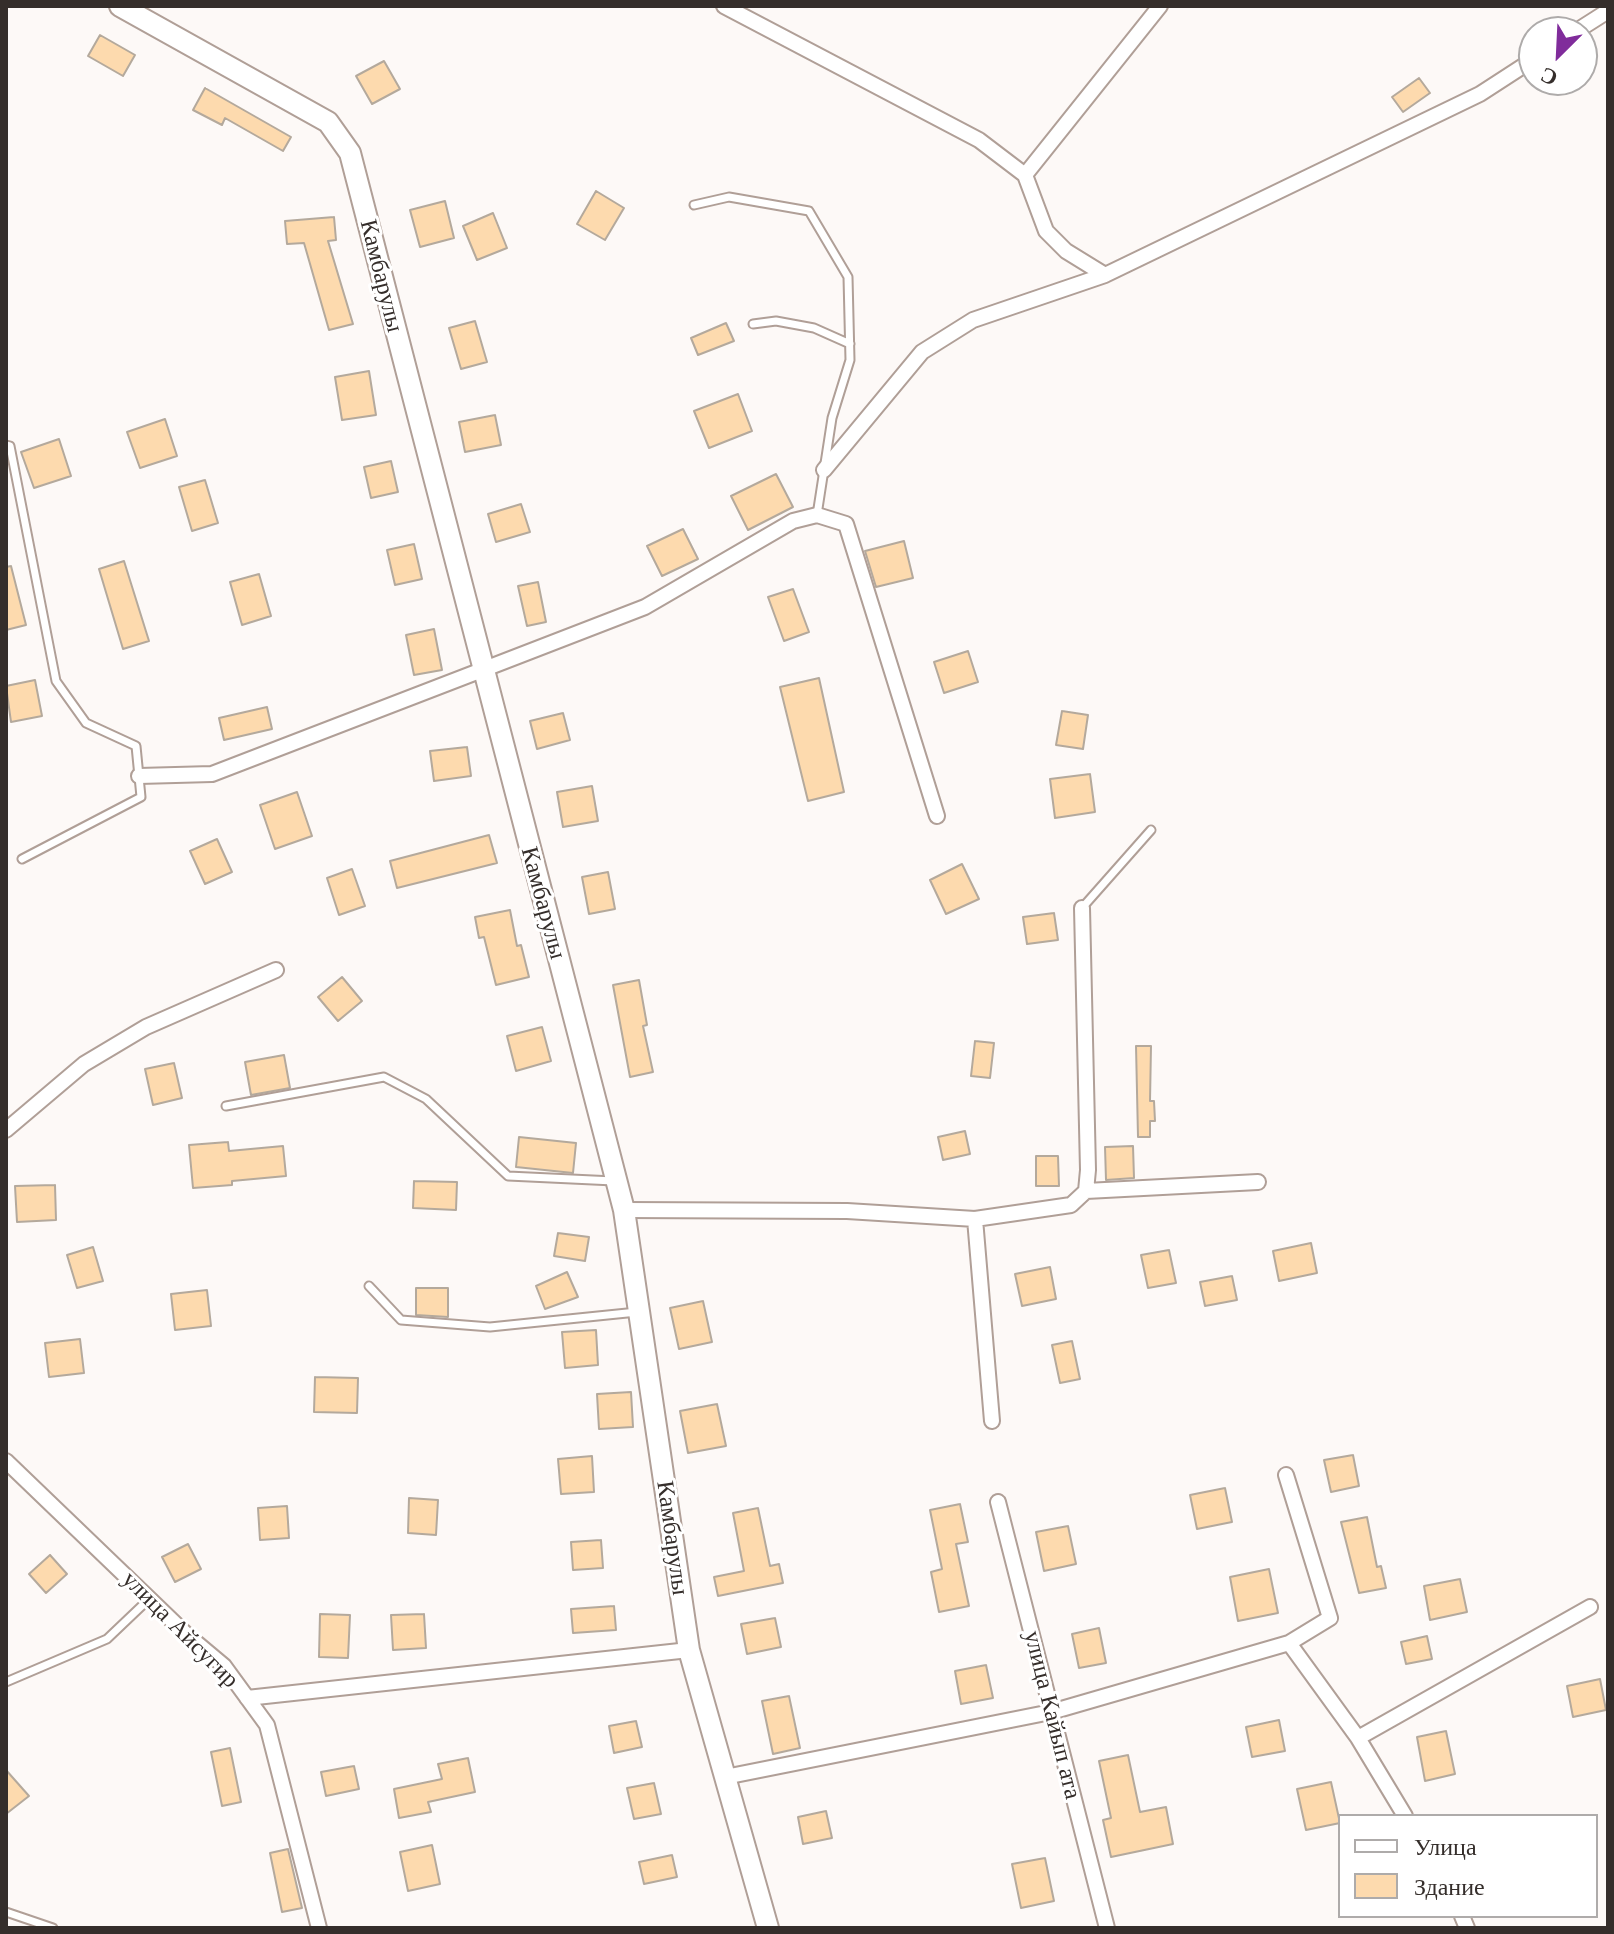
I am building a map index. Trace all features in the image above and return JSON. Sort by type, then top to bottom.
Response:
[{"type":"street","name":"Камбарулы","points":[[120,6],[328,122],[350,153],[624,1210],[689,1650],[768,1928]]},
{"type":"street","points":[[724,6],[979,140],[1025,175],[1046,231],[1066,251],[1105,275]]},
{"type":"street","points":[[1025,175],[1160,6]]},
{"type":"street","points":[[824,470],[922,352],[973,320],[1105,275],[1480,94],[1518,69]]},
{"type":"street","points":[[139,776],[212,774],[645,607],[793,521],[817,515],[846,524],[937,816]]},
{"type":"street","points":[[1082,908],[1086,1191]]},
{"type":"street","points":[[6,1130],[84,1064],[146,1027],[276,970]]},
{"type":"street","points":[[624,1210],[847,1211],[975,1219],[1071,1205],[1086,1191],[1258,1182]]},
{"type":"street","points":[[975,1219],[992,1421]]},
{"type":"street","name":"улица Айсугир","points":[[6,1461],[149,1599],[224,1666],[267,1725],[319,1928]]},
{"type":"street","points":[[725,1777],[1051,1712],[1289,1643],[1330,1618],[1286,1475]]},
{"type":"street","name":"улица Кайып ата","points":[[998,1502],[1107,1928]]},
{"type":"street","points":[[1358,1738],[1590,1607]]},
{"type":"street","points":[[1289,1643],[1358,1738],[1404,1814]]},
{"type":"street","points":[[247,1698],[689,1650]]},
{"type":"lane","points":[[694,205],[729,197],[809,211],[848,277],[850,360],[832,418],[817,515]]},
{"type":"lane","points":[[753,324],[776,321],[814,328],[850,344]]},
{"type":"lane","points":[[6,445],[10,446],[56,681],[86,723],[136,746],[141,797],[22,859]]},
{"type":"lane","points":[[1082,908],[1151,830]]},
{"type":"lane","points":[[226,1106],[384,1077],[426,1099],[508,1176],[616,1181]]},
{"type":"lane","points":[[369,1286],[401,1320],[490,1327],[639,1312]]},
{"type":"lane","points":[[6,1682],[107,1639],[149,1599]]},
{"type":"lane","points":[[6,1912],[53,1928]]},
{"type":"building","points":[[100,35],[135,55],[123,76],[88,56]]},
{"type":"building","points":[[384,61],[400,89],[372,104],[356,76]]},
{"type":"building","points":[[1419,78],[1430,93],[1403,112],[1392,97]]},
{"type":"building","points":[[205,88],[291,137],[283,151],[225,118],[222,125],[193,110]]},
{"type":"building","points":[[596,191],[624,208],[605,240],[577,224]]},
{"type":"building","points":[[445,201],[454,238],[420,247],[410,210]]},
{"type":"building","points":[[493,213],[507,248],[477,260],[463,226]]},
{"type":"building","points":[[334,217],[336,240],[328,241],[353,324],[329,330],[304,243],[287,244],[285,221]]},
{"type":"building","points":[[475,321],[487,362],[461,369],[449,328]]},
{"type":"building","points":[[726,323],[734,341],[698,355],[691,338]]},
{"type":"building","points":[[369,371],[376,415],[342,420],[335,377]]},
{"type":"building","points":[[738,394],[752,431],[709,448],[694,411]]},
{"type":"building","points":[[495,415],[501,445],[465,452],[459,422]]},
{"type":"building","points":[[165,419],[177,456],[140,468],[127,432]]},
{"type":"building","points":[[59,439],[71,476],[34,488],[21,452]]},
{"type":"building","points":[[391,461],[398,492],[371,498],[364,467]]},
{"type":"building","points":[[776,474],[793,507],[748,530],[731,496]]},
{"type":"building","points":[[205,480],[218,523],[192,531],[179,487]]},
{"type":"building","points":[[521,504],[530,532],[496,542],[488,514]]},
{"type":"building","points":[[683,529],[698,559],[662,576],[647,546]]},
{"type":"building","points":[[904,541],[913,578],[876,587],[865,551]]},
{"type":"building","points":[[414,544],[422,579],[395,585],[387,550]]},
{"type":"building","points":[[124,561],[149,641],[123,649],[99,569]]},
{"type":"building","points":[[11,566],[26,625],[6,630],[6,567]]},
{"type":"building","points":[[259,574],[271,616],[242,625],[230,582]]},
{"type":"building","points":[[538,582],[546,622],[527,626],[518,586]]},
{"type":"building","points":[[793,589],[809,632],[784,641],[768,597]]},
{"type":"building","points":[[434,629],[442,670],[414,675],[406,635]]},
{"type":"building","points":[[968,651],[978,682],[944,693],[934,662]]},
{"type":"building","points":[[819,678],[844,792],[808,801],[780,687]]},
{"type":"building","points":[[35,680],[42,716],[11,722],[6,686]]},
{"type":"building","points":[[267,707],[272,729],[224,740],[219,718]]},
{"type":"building","points":[[1062,711],[1088,715],[1083,749],[1056,745]]},
{"type":"building","points":[[563,713],[570,740],[537,749],[530,721]]},
{"type":"building","points":[[467,747],[471,776],[434,781],[430,751]]},
{"type":"building","points":[[1090,774],[1095,812],[1055,818],[1050,779]]},
{"type":"building","points":[[592,786],[598,821],[563,827],[557,792]]},
{"type":"building","points":[[297,792],[312,836],[275,849],[260,805]]},
{"type":"building","points":[[489,835],[497,863],[397,888],[390,861]]},
{"type":"building","points":[[217,839],[232,872],[205,884],[190,851]]},
{"type":"building","points":[[962,864],[979,899],[946,914],[930,880]]},
{"type":"building","points":[[352,869],[365,906],[339,915],[327,878]]},
{"type":"building","points":[[608,872],[615,909],[589,914],[582,877]]},
{"type":"building","points":[[510,910],[517,946],[521,945],[529,977],[496,985],[484,937],[479,938],[475,917]]},
{"type":"building","points":[[1054,913],[1058,940],[1027,944],[1023,917]]},
{"type":"building","points":[[342,977],[362,1001],[338,1021],[318,997]]},
{"type":"building","points":[[639,980],[647,1025],[643,1026],[653,1072],[630,1077],[613,985]]},
{"type":"building","points":[[542,1027],[551,1061],[516,1071],[507,1036]]},
{"type":"building","points":[[975,1041],[994,1043],[990,1078],[971,1076]]},
{"type":"building","points":[[1136,1046],[1151,1046],[1150,1101],[1154,1101],[1155,1121],[1150,1121],[1150,1137],[1138,1137]]},
{"type":"building","points":[[284,1055],[290,1088],[251,1095],[245,1062]]},
{"type":"building","points":[[174,1063],[182,1098],[153,1105],[145,1069]]},
{"type":"building","points":[[965,1131],[970,1154],[943,1160],[938,1137]]},
{"type":"building","points":[[519,1137],[576,1143],[573,1173],[516,1167]]},
{"type":"building","points":[[228,1142],[229,1151],[283,1146],[286,1176],[193,1188],[189,1145]]},
{"type":"building","points":[[1133,1146],[1134,1178],[1106,1180],[1105,1147]]},
{"type":"building","points":[[1036,1156],[1058,1156],[1059,1186],[1036,1186]]},
{"type":"building","points":[[414,1181],[457,1182],[456,1210],[413,1208]]},
{"type":"building","points":[[55,1185],[56,1220],[17,1222],[15,1186]]},
{"type":"building","points":[[558,1233],[589,1237],[585,1261],[554,1256]]},
{"type":"building","points":[[1311,1243],[1317,1273],[1279,1281],[1273,1251]]},
{"type":"building","points":[[93,1247],[103,1281],[77,1288],[67,1255]]},
{"type":"building","points":[[1169,1250],[1176,1283],[1148,1288],[1141,1255]]},
{"type":"building","points":[[1050,1267],[1056,1299],[1022,1306],[1015,1274]]},
{"type":"building","points":[[567,1272],[578,1297],[545,1309],[536,1286]]},
{"type":"building","points":[[1232,1276],[1237,1300],[1205,1306],[1200,1282]]},
{"type":"building","points":[[416,1288],[448,1288],[448,1317],[416,1315]]},
{"type":"building","points":[[207,1290],[211,1326],[175,1330],[171,1294]]},
{"type":"building","points":[[703,1301],[712,1342],[679,1349],[670,1308]]},
{"type":"building","points":[[596,1330],[598,1365],[565,1368],[562,1332]]},
{"type":"building","points":[[80,1339],[84,1373],[49,1377],[45,1343]]},
{"type":"building","points":[[1072,1341],[1080,1379],[1060,1383],[1052,1345]]},
{"type":"building","points":[[315,1377],[358,1378],[357,1413],[314,1412]]},
{"type":"building","points":[[631,1392],[633,1427],[599,1429],[597,1394]]},
{"type":"building","points":[[717,1404],[726,1446],[688,1453],[680,1411]]},
{"type":"building","points":[[1353,1455],[1359,1486],[1331,1492],[1324,1460]]},
{"type":"building","points":[[592,1456],[594,1492],[561,1494],[558,1459]]},
{"type":"building","points":[[1225,1488],[1232,1522],[1197,1529],[1190,1495]]},
{"type":"building","points":[[409,1498],[438,1500],[436,1535],[408,1533]]},
{"type":"building","points":[[960,1504],[968,1542],[956,1544],[969,1606],[939,1612],[931,1572],[942,1569],[930,1510]]},
{"type":"building","points":[[287,1506],[289,1538],[260,1540],[258,1508]]},
{"type":"building","points":[[758,1508],[770,1566],[779,1564],[783,1583],[718,1596],[714,1577],[744,1571],[733,1513]]},
{"type":"building","points":[[1367,1517],[1377,1567],[1381,1566],[1386,1588],[1359,1593],[1341,1522]]},
{"type":"building","points":[[1068,1526],[1076,1564],[1044,1571],[1036,1532]]},
{"type":"building","points":[[601,1540],[603,1568],[573,1570],[571,1542]]},
{"type":"building","points":[[188,1544],[201,1569],[175,1582],[162,1557]]},
{"type":"building","points":[[50,1555],[67,1574],[46,1593],[29,1574]]},
{"type":"building","points":[[1269,1569],[1278,1613],[1238,1621],[1230,1577]]},
{"type":"building","points":[[1460,1579],[1467,1612],[1430,1620],[1424,1586]]},
{"type":"building","points":[[614,1606],[616,1630],[573,1633],[571,1609]]},
{"type":"building","points":[[320,1614],[350,1615],[348,1658],[319,1657]]},
{"type":"building","points":[[424,1614],[426,1648],[393,1650],[391,1615]]},
{"type":"building","points":[[775,1618],[781,1647],[747,1654],[741,1624]]},
{"type":"building","points":[[1099,1628],[1106,1663],[1079,1668],[1072,1634]]},
{"type":"building","points":[[1427,1636],[1432,1659],[1406,1664],[1401,1642]]},
{"type":"building","points":[[986,1665],[993,1698],[961,1704],[955,1671]]},
{"type":"building","points":[[1600,1679],[1606,1710],[1573,1717],[1567,1686]]},
{"type":"building","points":[[789,1696],[800,1748],[773,1754],[762,1701]]},
{"type":"building","points":[[1279,1720],[1285,1751],[1252,1757],[1246,1727]]},
{"type":"building","points":[[636,1721],[642,1747],[614,1753],[609,1726]]},
{"type":"building","points":[[1446,1731],[1455,1774],[1425,1781],[1417,1737]]},
{"type":"building","points":[[230,1748],[241,1802],[222,1806],[211,1752]]},
{"type":"building","points":[[1128,1755],[1140,1812],[1166,1807],[1173,1844],[1111,1857],[1103,1820],[1111,1818],[1099,1761]]},
{"type":"building","points":[[468,1758],[475,1792],[428,1802],[431,1812],[399,1818],[394,1789],[442,1779],[438,1764]]},
{"type":"building","points":[[354,1766],[359,1789],[326,1796],[321,1772]]},
{"type":"building","points":[[6,1770],[29,1796],[6,1814]]},
{"type":"building","points":[[1331,1782],[1338,1823],[1306,1830],[1297,1789]]},
{"type":"building","points":[[654,1783],[661,1814],[634,1819],[627,1788]]},
{"type":"building","points":[[826,1811],[832,1838],[803,1844],[798,1817]]},
{"type":"building","points":[[432,1845],[440,1884],[408,1891],[400,1852]]},
{"type":"building","points":[[288,1849],[302,1908],[282,1912],[270,1853]]},
{"type":"building","points":[[672,1855],[677,1877],[644,1884],[639,1862]]},
{"type":"building","points":[[1045,1858],[1054,1901],[1021,1908],[1012,1864]]}]
